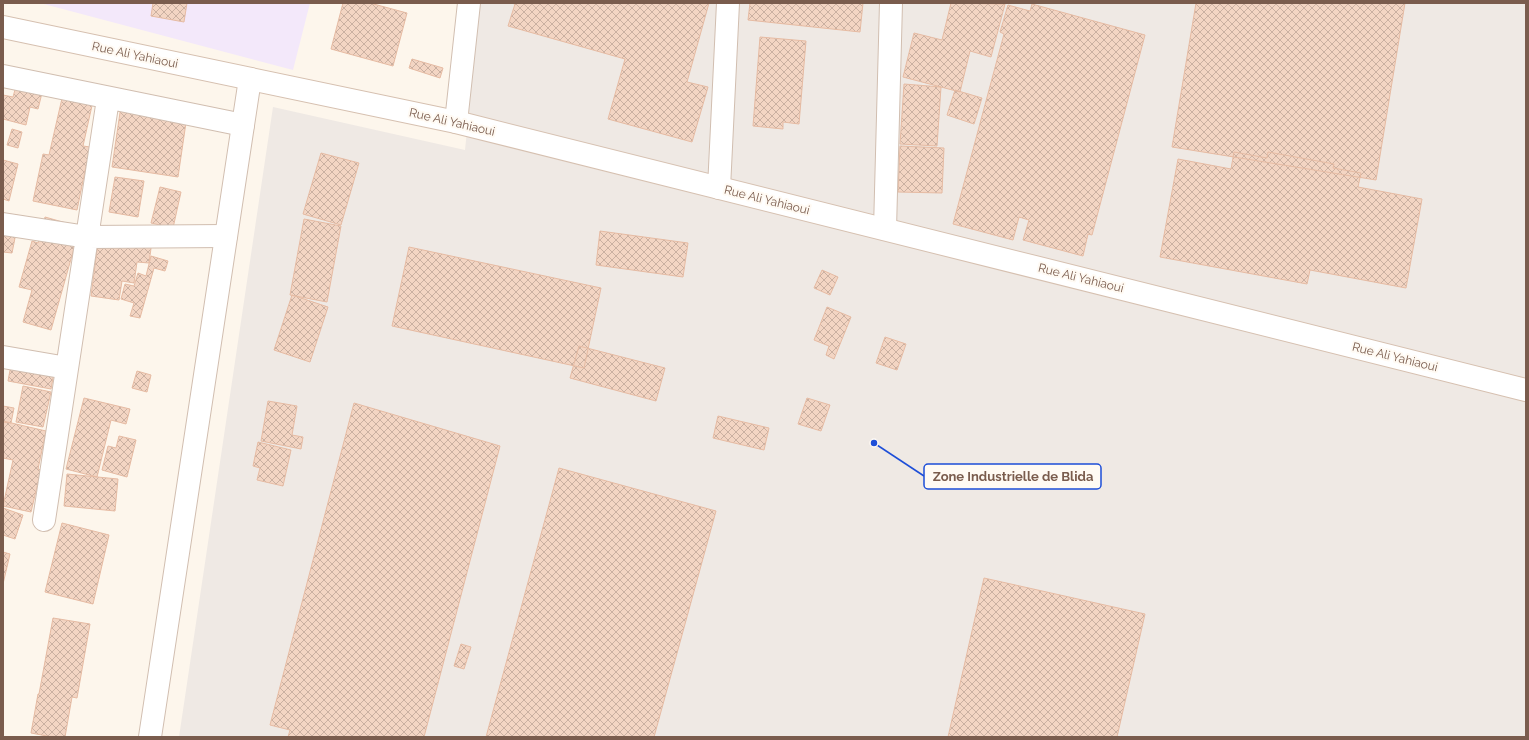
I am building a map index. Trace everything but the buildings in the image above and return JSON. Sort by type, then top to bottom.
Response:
[{"type":"street","points":[[456,122],[469,3]]},
{"type":"street","points":[[719,188],[728,3]]},
{"type":"street","points":[[885,229],[891,3]]},
{"type":"street","name":"Rue Ali Yahiaoui","points":[[3,27],[456,122],[1526,390]]},
{"type":"street","points":[[3,76],[108,99],[243,125]]},
{"type":"street","points":[[150,737],[250,78]]},
{"type":"street","points":[[44,520],[108,99]]},
{"type":"street","points":[[3,224],[87,238],[226,236]]},
{"type":"street","points":[[3,357],[67,368]]},
{"type":"shaded area","points":[[40,3],[310,3],[293,70]]},
{"type":"shaded area","points":[[480,3],[1526,3],[1526,737],[179,737],[273,107],[465,150]]},
{"type":"place","name":"Zone Industrielle de Blida","points":[[874,443]]}]
